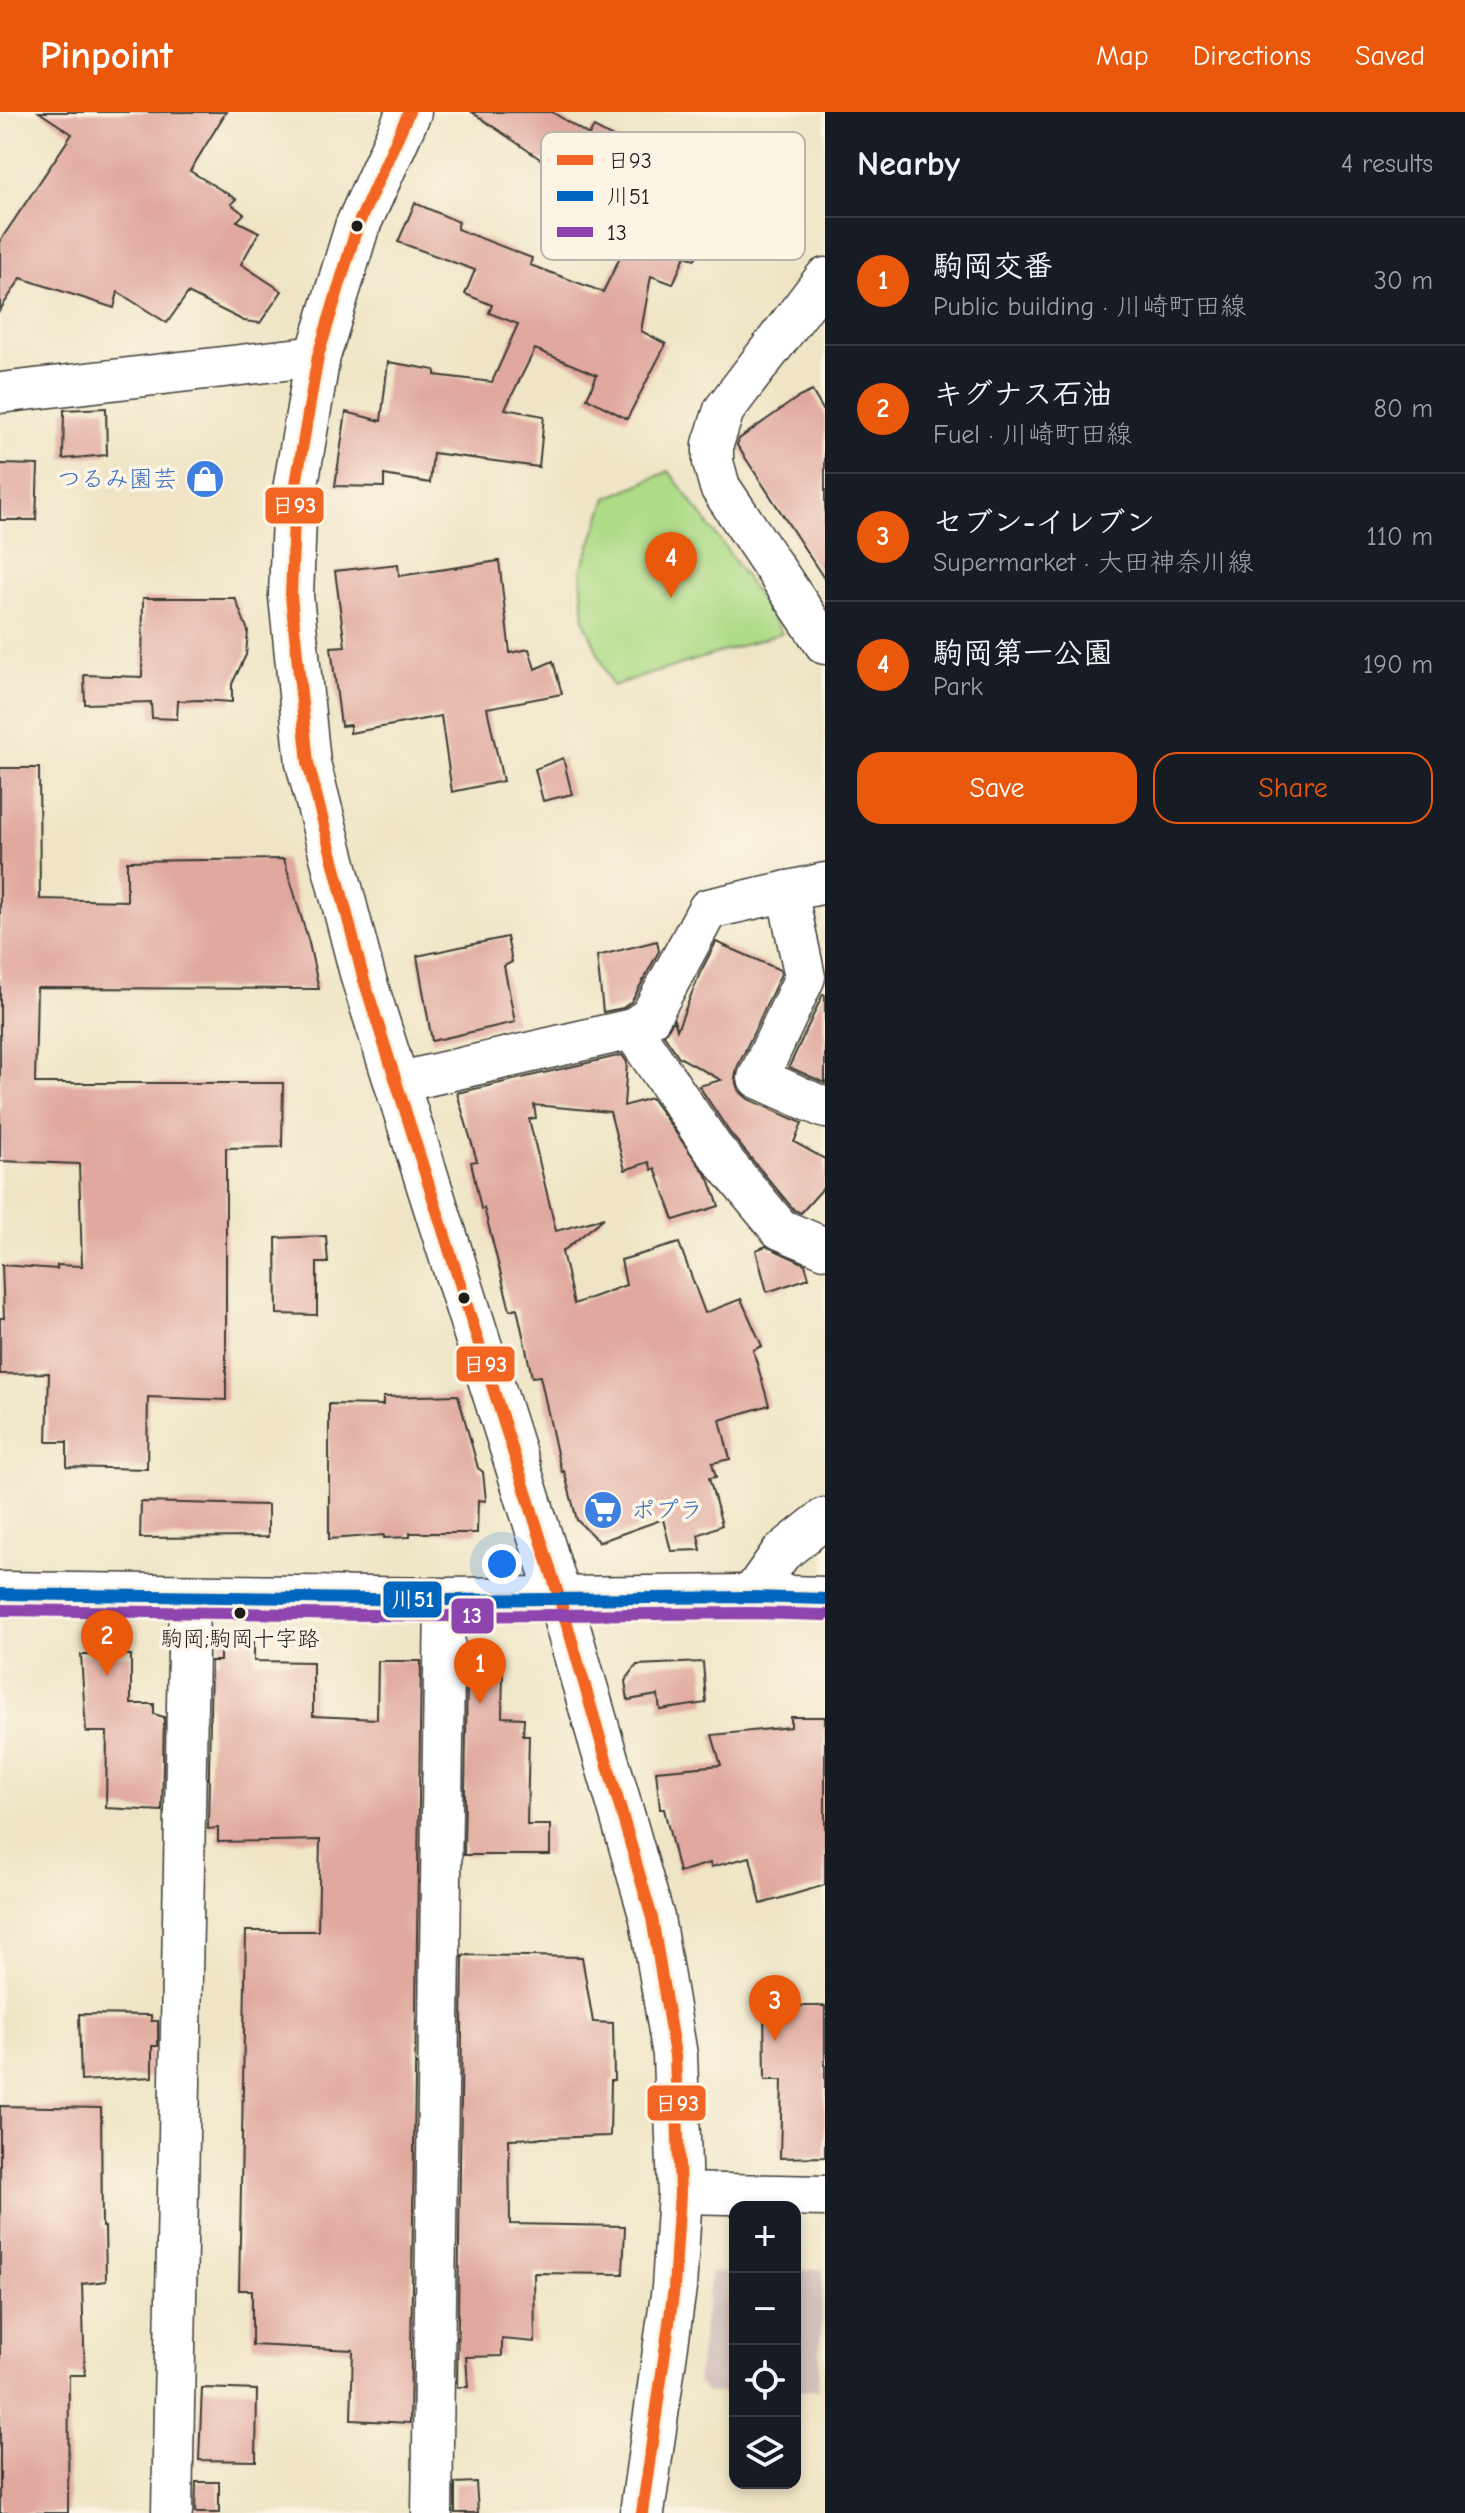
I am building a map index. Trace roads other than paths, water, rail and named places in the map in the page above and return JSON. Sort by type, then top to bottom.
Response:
[{"type":"main road","points":[[409,112],[357,227],[318,356],[295,490],[291,596],[308,763],[363,977],[560,1600],[652,1918],[675,2055],[680,2193],[674,2288],[642,2513]]},
{"type":"main road","points":[[0,1594],[445,1600],[825,1599]]},
{"type":"street","points":[[825,278],[724,410],[713,444],[713,462],[720,487],[825,644]]},
{"type":"street","points":[[0,393],[318,356]]},
{"type":"street","points":[[396,1083],[632,1029],[650,1017],[708,909],[806,887],[805,977],[758,1078],[825,1108]]},
{"type":"street","points":[[632,1029],[712,1147],[780,1229],[825,1248]]},
{"type":"street","points":[[750,1597],[781,1553],[825,1518]]},
{"type":"street","points":[[172,2513],[189,1598]]},
{"type":"street","points":[[432,2513],[445,1600]]},
{"type":"street","points":[[680,2193],[825,2196]]},
{"type":"place","name":"つるみ園芸","points":[[205,479]]},
{"type":"place","name":"駒岡第一公園","points":[[671,598]]},
{"type":"place","name":"ポプラ","points":[[603,1510]]},
{"type":"place","name":"駒岡;駒岡十字路","points":[[240,1613]]},
{"type":"place","name":"キグナス石油","points":[[107,1676]]},
{"type":"place","name":"駒岡交番","points":[[480,1704]]},
{"type":"place","name":"セブン-イレブン","points":[[775,2041]]}]
